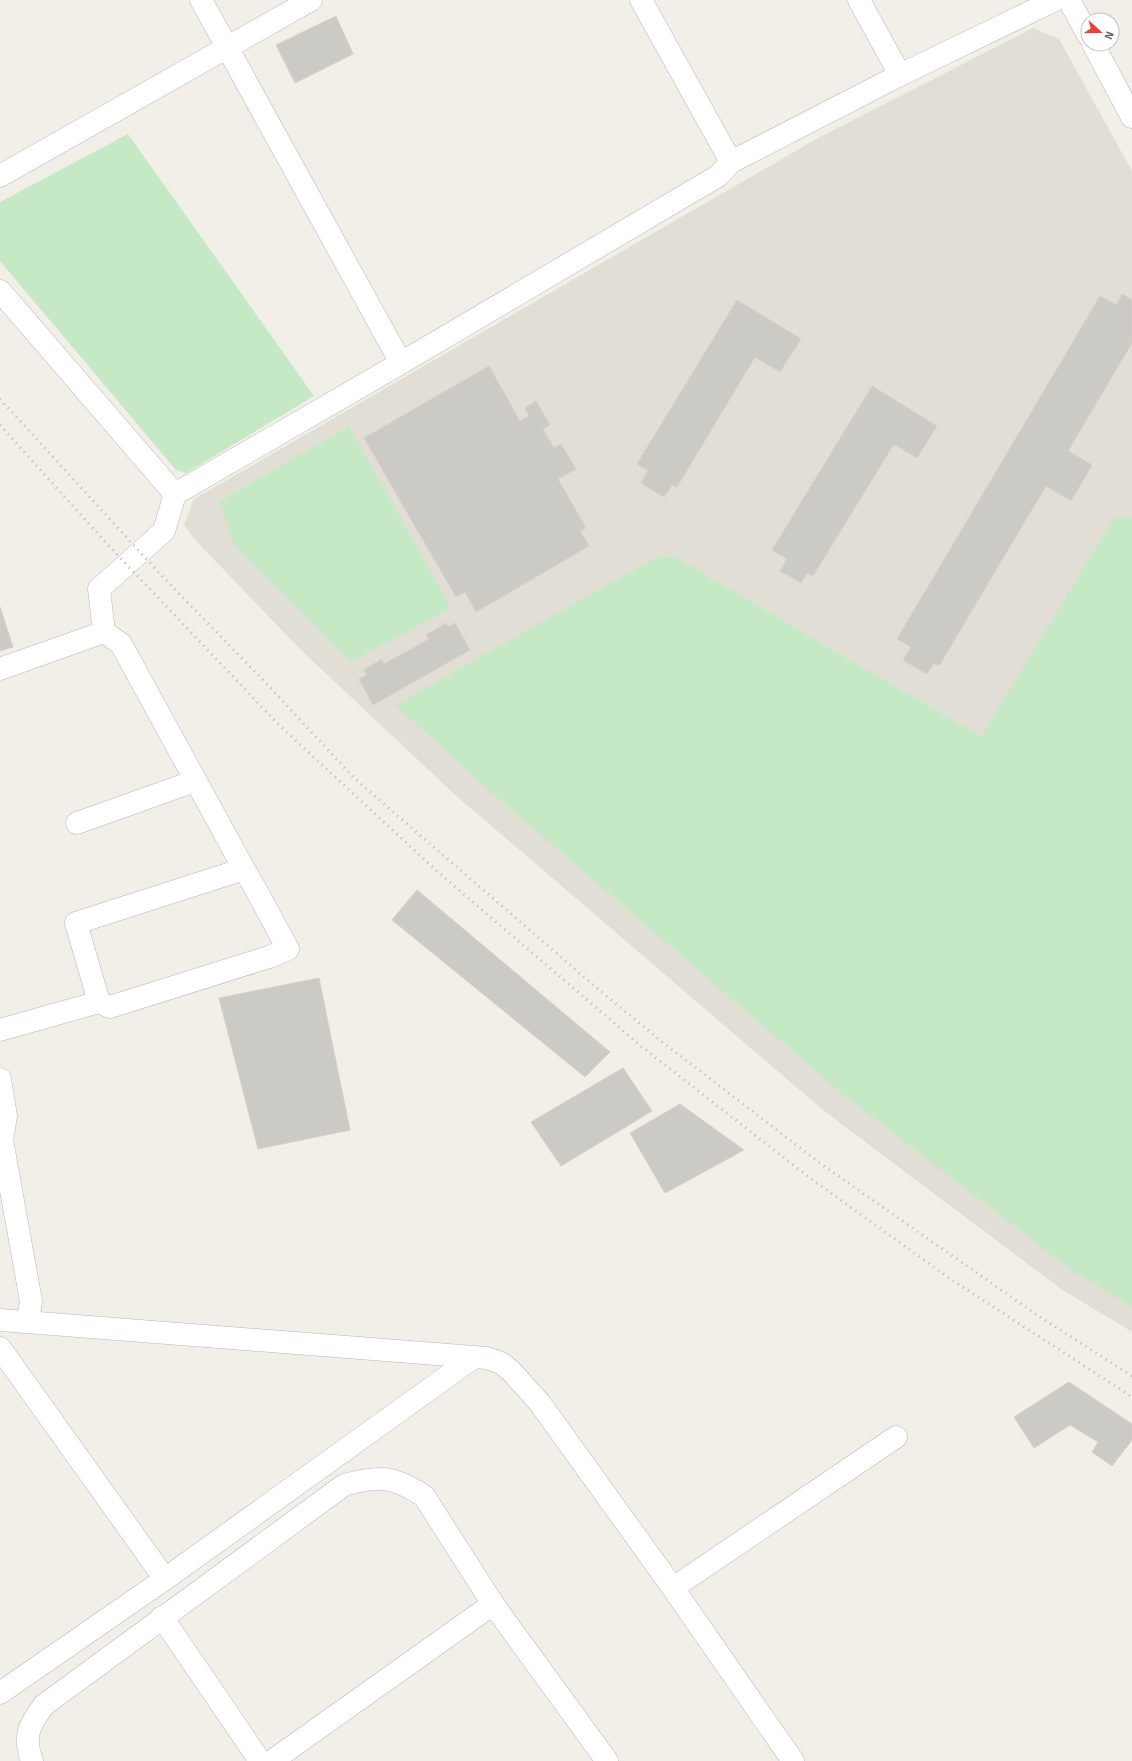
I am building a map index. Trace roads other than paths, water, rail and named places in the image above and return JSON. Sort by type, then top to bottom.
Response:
[{"type":"street","points":[[201,0],[402,363]]},
{"type":"street","points":[[0,176],[312,0]]},
{"type":"street","points":[[641,0],[731,162]]},
{"type":"street","points":[[858,0],[900,75]]},
{"type":"street","points":[[0,1030],[99,1002],[110,1006],[269,958],[288,949],[121,644],[104,632],[98,589],[164,531],[174,494],[402,363],[718,176],[731,162],[900,75],[1055,0]]},
{"type":"street","points":[[1069,0],[1080,20]]},
{"type":"street","points":[[1097,52],[1132,117]]},
{"type":"street","points":[[0,291],[174,494]]},
{"type":"street","points":[[0,669],[104,632]]},
{"type":"street","points":[[77,823],[195,781]]},
{"type":"street","points":[[99,1002],[76,923],[244,869]]},
{"type":"street","points":[[0,1079],[2,1105],[6,1116],[2,1140],[31,1301],[28,1322]]},
{"type":"street","points":[[0,1320],[486,1358],[501,1363],[511,1371],[539,1402],[673,1588],[793,1761]]},
{"type":"street","points":[[0,1348],[165,1579]]},
{"type":"street","points":[[0,1693],[165,1579],[473,1358]]},
{"type":"street","points":[[673,1588],[896,1437]]},
{"type":"street","points":[[32,1761],[27,1737],[31,1723],[44,1705],[344,1485],[367,1478],[393,1480],[408,1486],[424,1496],[493,1604],[607,1761]]},
{"type":"street","points":[[272,1761],[493,1604]]},
{"type":"street","points":[[162,1617],[260,1761]]},
{"type":"railway","points":[[0,399],[161,575],[264,681],[354,778],[592,984],[661,1041],[821,1164],[1040,1317],[1132,1376]]},
{"type":"railway","points":[[0,425],[108,545],[280,726],[439,873],[642,1047],[810,1178],[949,1278],[1132,1397]]}]
